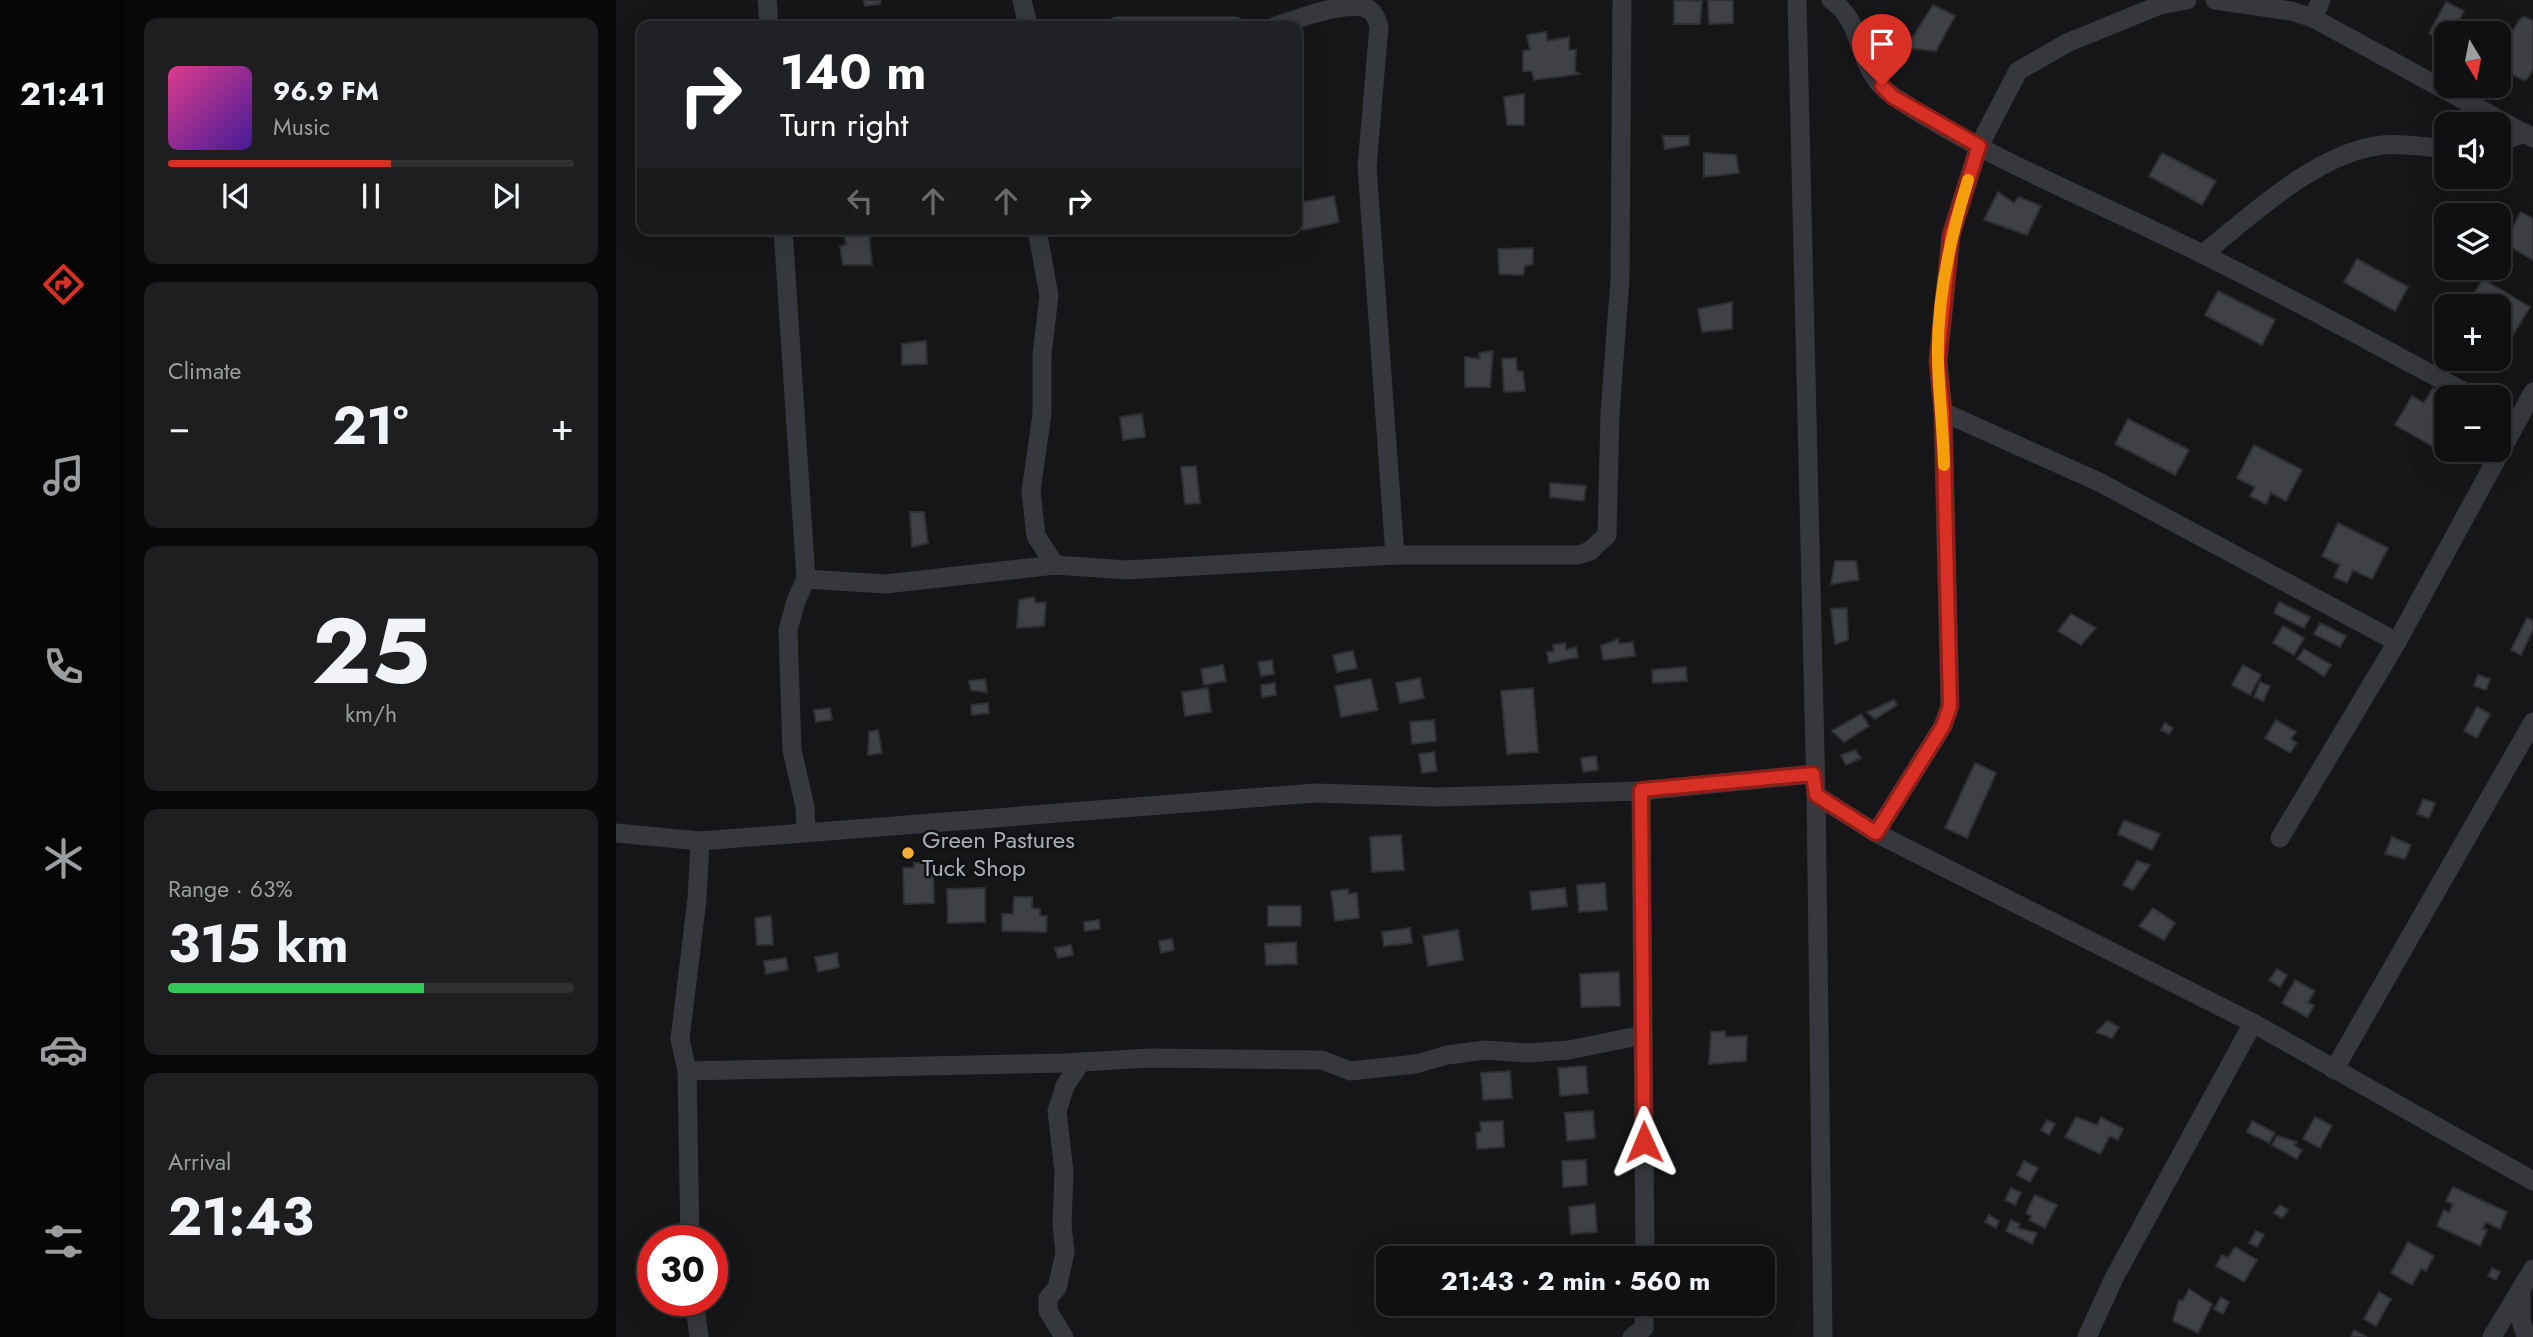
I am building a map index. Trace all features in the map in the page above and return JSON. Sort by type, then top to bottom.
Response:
[{"type":"street","points":[[767,0],[769,21]]},
{"type":"street","points":[[1022,0],[1027,21]]},
{"type":"street","points":[[806,579],[886,584],[1055,565],[1126,570],[1395,555],[1578,555],[1590,551],[1607,535],[1610,413],[1620,279],[1622,0]]},
{"type":"street","points":[[1797,0],[1813,774],[1816,795],[1823,1337]]},
{"type":"street","points":[[1831,0],[1846,10],[1870,75],[1893,97],[1979,146],[2203,254],[2451,385]]},
{"type":"street","points":[[1876,833],[1943,726],[1950,706],[1943,412],[1938,361],[1949,247],[1979,146],[2018,71],[2067,43],[2160,5],[2187,0]]},
{"type":"street","points":[[2215,0],[2291,11],[2313,19],[2529,136]]},
{"type":"street","points":[[2313,19],[2321,0]]},
{"type":"street","points":[[1292,21],[1311,15],[1366,8],[1375,15],[1379,26],[1367,167],[1395,555]]},
{"type":"street","points":[[2511,140],[2529,136]]},
{"type":"street","points":[[2203,254],[2251,213],[2343,155],[2382,145],[2434,148]]},
{"type":"street","points":[[783,235],[806,579],[788,630],[792,750],[805,807],[806,832]]},
{"type":"street","points":[[1038,235],[1049,296],[1042,355],[1042,414],[1031,491],[1036,536],[1055,565]]},
{"type":"street","points":[[2280,838],[2397,642],[2533,392]]},
{"type":"street","points":[[1943,412],[2099,482],[2397,642]]},
{"type":"street","points":[[2511,417],[2517,420]]},
{"type":"street","points":[[2334,1070],[2533,722]]},
{"type":"street","points":[[616,832],[699,841],[1315,793],[1439,797],[1641,790],[1813,774]]},
{"type":"street","points":[[1641,790],[1644,1246]]},
{"type":"street","points":[[1816,795],[1876,833],[2253,1023],[2533,1181]]},
{"type":"street","points":[[690,1225],[687,1071],[680,1039],[697,899],[699,841]]},
{"type":"street","points":[[2087,1337],[2114,1278],[2253,1023]]},
{"type":"street","points":[[687,1071],[1151,1058],[1321,1060],[1350,1071],[1376,1070],[1485,1050],[1528,1053],[1569,1050],[1643,1035]]},
{"type":"street","points":[[1064,1337],[1048,1311],[1048,1298],[1058,1288],[1065,1253],[1062,1224],[1064,1172],[1057,1111],[1065,1086],[1081,1062]]},
{"type":"street","points":[[2492,1337],[2533,1269]]},
{"type":"street","points":[[2521,1288],[2521,1320],[2526,1337]]},
{"type":"street","points":[[696,1316],[699,1337]]},
{"type":"street","points":[[1632,1337],[1644,1328],[1644,1316]]},
{"type":"building","points":[[864,0],[880,0],[880,4],[865,6]]},
{"type":"building","points":[[1674,0],[1702,1],[1700,24],[1674,24]]},
{"type":"building","points":[[1708,0],[1733,0],[1733,23],[1709,24]]},
{"type":"building","points":[[2446,2],[2464,11],[2459,21],[2436,21]]},
{"type":"building","points":[[1933,5],[1955,16],[1936,51],[1906,48]]},
{"type":"building","points":[[2521,18],[2533,21],[2533,69],[2527,79],[2523,80],[2511,74],[2511,33]]},
{"type":"building","points":[[1546,32],[1547,41],[1569,37],[1569,50],[1576,50],[1575,71],[1580,74],[1534,80],[1532,71],[1523,71],[1523,51],[1530,50],[1527,35]]},
{"type":"building","points":[[1524,94],[1524,125],[1507,125],[1504,97]]},
{"type":"building","points":[[1663,136],[1689,136],[1689,145],[1665,149]]},
{"type":"building","points":[[1704,153],[1736,155],[1739,173],[1704,177]]},
{"type":"building","points":[[2162,153],[2216,181],[2202,205],[2149,176]]},
{"type":"building","points":[[1998,192],[2014,203],[2019,197],[2041,206],[2027,235],[1984,220]]},
{"type":"building","points":[[1334,196],[1339,222],[1303,230],[1302,202]]},
{"type":"building","points":[[2521,212],[2533,219],[2533,260],[2511,247],[2511,230]]},
{"type":"building","points":[[844,235],[869,235],[872,265],[843,265],[840,246],[846,245]]},
{"type":"building","points":[[1533,248],[1533,264],[1525,266],[1523,275],[1499,274],[1498,249]]},
{"type":"building","points":[[2357,259],[2408,287],[2395,311],[2344,282]]},
{"type":"building","points":[[2485,280],[2508,294],[2474,294]]},
{"type":"building","points":[[2218,291],[2275,320],[2262,345],[2205,315]]},
{"type":"building","points":[[2511,296],[2530,307],[2511,338]]},
{"type":"building","points":[[1732,302],[1732,329],[1702,332],[1698,309]]},
{"type":"building","points":[[926,341],[927,364],[902,365],[902,344]]},
{"type":"building","points":[[1493,351],[1490,387],[1465,387],[1465,357],[1480,359],[1479,353]]},
{"type":"building","points":[[1516,358],[1517,371],[1523,372],[1525,391],[1504,392],[1502,359]]},
{"type":"building","points":[[2434,389],[2434,447],[2395,425],[2412,396],[2424,403]]},
{"type":"building","points":[[1142,414],[1145,437],[1123,440],[1120,417]]},
{"type":"building","points":[[2128,419],[2189,450],[2175,475],[2115,444]]},
{"type":"building","points":[[2254,445],[2302,470],[2286,501],[2271,493],[2266,504],[2250,496],[2255,487],[2237,478]]},
{"type":"building","points":[[1196,466],[1200,503],[1185,504],[1181,467]]},
{"type":"building","points":[[1550,483],[1586,486],[1584,501],[1550,497]]},
{"type":"building","points":[[910,512],[924,512],[928,543],[912,547]]},
{"type":"building","points":[[2338,523],[2388,548],[2372,579],[2353,570],[2347,583],[2334,577],[2340,565],[2322,556]]},
{"type":"building","points":[[1835,561],[1856,561],[1859,580],[1831,584]]},
{"type":"building","points":[[1034,597],[1036,603],[1046,602],[1044,626],[1017,628],[1019,600]]},
{"type":"building","points":[[2279,602],[2310,617],[2304,628],[2274,613]]},
{"type":"building","points":[[1847,608],[1848,640],[1835,644],[1831,609]]},
{"type":"building","points":[[2071,614],[2096,628],[2081,645],[2058,631]]},
{"type":"building","points":[[2527,618],[2533,621],[2533,630],[2521,655],[2511,650]]},
{"type":"building","points":[[2320,623],[2346,636],[2340,647],[2314,634]]},
{"type":"building","points":[[2283,626],[2304,638],[2294,655],[2273,643]]},
{"type":"building","points":[[1618,639],[1619,644],[1633,642],[1635,656],[1603,660],[1601,646]]},
{"type":"building","points":[[1565,643],[1566,650],[1576,647],[1578,657],[1549,663],[1547,652],[1554,651],[1553,645]]},
{"type":"building","points":[[2304,649],[2331,665],[2324,676],[2297,659]]},
{"type":"building","points":[[1353,651],[1357,668],[1337,672],[1333,655]]},
{"type":"building","points":[[1272,660],[1274,674],[1261,676],[1258,662]]},
{"type":"building","points":[[1223,665],[1226,681],[1204,685],[1201,669]]},
{"type":"building","points":[[2243,665],[2261,675],[2250,695],[2232,685]]},
{"type":"building","points":[[1686,667],[1687,681],[1653,683],[1652,670]]},
{"type":"building","points":[[2478,675],[2490,679],[2486,690],[2474,686]]},
{"type":"building","points":[[1420,678],[1424,698],[1400,703],[1396,683]]},
{"type":"building","points":[[985,679],[987,692],[971,690],[969,681]]},
{"type":"building","points":[[1371,679],[1378,710],[1341,717],[1335,686]]},
{"type":"building","points":[[2260,682],[2270,686],[2263,701],[2254,697]]},
{"type":"building","points":[[1275,683],[1276,695],[1262,697],[1261,685]]},
{"type":"building","points":[[1208,688],[1211,712],[1185,716],[1182,692]]},
{"type":"building","points":[[1533,688],[1538,752],[1507,754],[1501,691]]},
{"type":"building","points":[[1894,700],[1897,705],[1875,719],[1867,712]]},
{"type":"building","points":[[988,703],[989,713],[972,715],[971,705]]},
{"type":"building","points":[[2477,707],[2490,714],[2477,738],[2464,731]]},
{"type":"building","points":[[830,708],[832,720],[816,722],[814,710]]},
{"type":"building","points":[[1861,714],[1869,726],[1844,742],[1832,731]]},
{"type":"building","points":[[1434,720],[1436,741],[1412,744],[1410,722]]},
{"type":"building","points":[[2276,720],[2296,732],[2291,739],[2297,743],[2290,753],[2265,738]]},
{"type":"building","points":[[2165,723],[2173,728],[2169,734],[2161,730]]},
{"type":"building","points":[[878,730],[882,753],[868,755],[869,732]]},
{"type":"building","points":[[1855,750],[1861,758],[1846,765],[1841,755]]},
{"type":"building","points":[[1434,752],[1437,771],[1422,773],[1419,754]]},
{"type":"building","points":[[1596,756],[1598,770],[1583,772],[1581,758]]},
{"type":"building","points":[[1975,763],[1996,773],[1967,838],[1945,828]]},
{"type":"building","points":[[2423,799],[2435,803],[2429,818],[2417,814]]},
{"type":"building","points":[[2124,820],[2160,834],[2152,850],[2118,834]]},
{"type":"building","points":[[1401,835],[1404,870],[1372,872],[1370,837]]},
{"type":"building","points":[[2392,837],[2411,845],[2405,859],[2385,854]]},
{"type":"building","name":"Green Pastures Tuck Shop","points":[[912,847],[913,856],[904,858],[903,849]]},
{"type":"building","points":[[2137,861],[2150,865],[2133,890],[2123,885]]},
{"type":"building","points":[[933,862],[934,903],[904,904],[903,868],[914,868],[914,863]]},
{"type":"building","points":[[1605,883],[1607,910],[1579,912],[1577,885]]},
{"type":"building","points":[[985,888],[985,922],[948,923],[947,889]]},
{"type":"building","points":[[1565,888],[1567,906],[1532,910],[1530,892]]},
{"type":"building","points":[[1348,889],[1348,894],[1357,893],[1359,918],[1335,921],[1331,891]]},
{"type":"building","points":[[1014,897],[1032,897],[1032,908],[1040,909],[1040,916],[1047,916],[1046,932],[1002,931],[1002,914],[1013,914]]},
{"type":"building","points":[[1268,906],[1301,906],[1301,926],[1268,926]]},
{"type":"building","points":[[2153,908],[2175,923],[2164,940],[2139,926]]},
{"type":"building","points":[[771,916],[773,945],[757,945],[755,918]]},
{"type":"building","points":[[1099,920],[1100,929],[1085,931],[1084,922]]},
{"type":"building","points":[[1410,928],[1412,943],[1384,946],[1382,932]]},
{"type":"building","points":[[1458,930],[1463,960],[1428,966],[1423,936]]},
{"type":"building","points":[[1172,939],[1174,950],[1161,953],[1159,941]]},
{"type":"building","points":[[1296,942],[1297,964],[1266,965],[1265,944]]},
{"type":"building","points":[[1071,945],[1073,955],[1058,958],[1055,948]]},
{"type":"building","points":[[837,953],[839,967],[818,972],[815,957]]},
{"type":"building","points":[[786,958],[788,970],[766,974],[764,961]]},
{"type":"building","points":[[2277,969],[2287,975],[2280,987],[2269,980]]},
{"type":"building","points":[[1619,972],[1620,1006],[1581,1007],[1580,974]]},
{"type":"building","points":[[2295,980],[2315,991],[2308,1002],[2314,1006],[2307,1017],[2282,1003]]},
{"type":"building","points":[[2107,1021],[2119,1027],[2112,1038],[2096,1032]]},
{"type":"building","points":[[1725,1031],[1726,1037],[1747,1036],[1746,1061],[1709,1064],[1711,1032]]},
{"type":"building","points":[[1586,1066],[1588,1093],[1560,1096],[1558,1068]]},
{"type":"building","points":[[1510,1071],[1512,1098],[1483,1100],[1481,1073]]},
{"type":"building","points":[[1593,1111],[1595,1138],[1567,1141],[1565,1113]]},
{"type":"building","points":[[2076,1117],[2097,1125],[2101,1117],[2123,1129],[2118,1140],[2110,1136],[2100,1154],[2065,1137]]},
{"type":"building","points":[[2315,1117],[2332,1126],[2320,1148],[2303,1139]]},
{"type":"building","points":[[2047,1120],[2055,1124],[2049,1135],[2041,1130]]},
{"type":"building","points":[[1503,1121],[1504,1147],[1477,1149],[1476,1133],[1481,1132],[1480,1122]]},
{"type":"building","points":[[2252,1121],[2275,1133],[2269,1143],[2247,1132]]},
{"type":"building","points":[[2277,1136],[2297,1142],[2294,1145],[2302,1150],[2297,1159],[2272,1145]]},
{"type":"building","points":[[1586,1160],[1587,1185],[1563,1187],[1562,1161]]},
{"type":"building","points":[[2024,1161],[2038,1168],[2030,1182],[2017,1175]]},
{"type":"building","points":[[2453,1187],[2507,1212],[2500,1229],[2486,1222],[2483,1229],[2487,1230],[2480,1246],[2437,1226],[2444,1210],[2449,1213],[2453,1204],[2446,1201]]},
{"type":"building","points":[[2011,1188],[2021,1193],[2015,1205],[2005,1200]]},
{"type":"building","points":[[2035,1195],[2057,1205],[2045,1228],[2029,1220],[2032,1216],[2026,1213]]},
{"type":"building","points":[[1595,1204],[1597,1232],[1571,1234],[1569,1207]]},
{"type":"building","points":[[2280,1205],[2288,1210],[2282,1218],[2274,1213]]},
{"type":"building","points":[[1989,1215],[1999,1221],[1996,1228],[1985,1222]]},
{"type":"building","points":[[2011,1220],[2020,1224],[2018,1228],[2037,1233],[2032,1244],[2006,1231]]},
{"type":"building","points":[[2256,1231],[2264,1235],[2257,1247],[2249,1243]]},
{"type":"building","points":[[2408,1242],[2434,1256],[2426,1271],[2421,1269],[2412,1285],[2391,1273]]},
{"type":"building","points":[[2235,1247],[2257,1260],[2244,1282],[2216,1266],[2222,1255],[2228,1258]]},
{"type":"building","points":[[2492,1268],[2500,1272],[2496,1280],[2488,1276]]},
{"type":"building","points":[[2189,1289],[2212,1304],[2198,1333],[2173,1321],[2179,1300],[2183,1301]]},
{"type":"building","points":[[2379,1292],[2391,1299],[2376,1326],[2364,1319]]},
{"type":"building","points":[[2221,1297],[2229,1302],[2223,1314],[2214,1309]]},
{"type":"building","points":[[2354,1330],[2367,1337],[2351,1337]]},
{"type":"slow traffic","points":[[1944,465],[1938,361],[1941,310],[1951,235],[1968,180]]},
{"type":"place","name":"Green Pastures Tuck Shop","points":[[908,853]]},
{"type":"route","points":[[1644,1142],[1641,790],[1813,774],[1816,795],[1876,833],[1943,726],[1950,706],[1943,412],[1938,361],[1941,310],[1951,235],[1979,146],[1893,97],[1882,86]]}]
